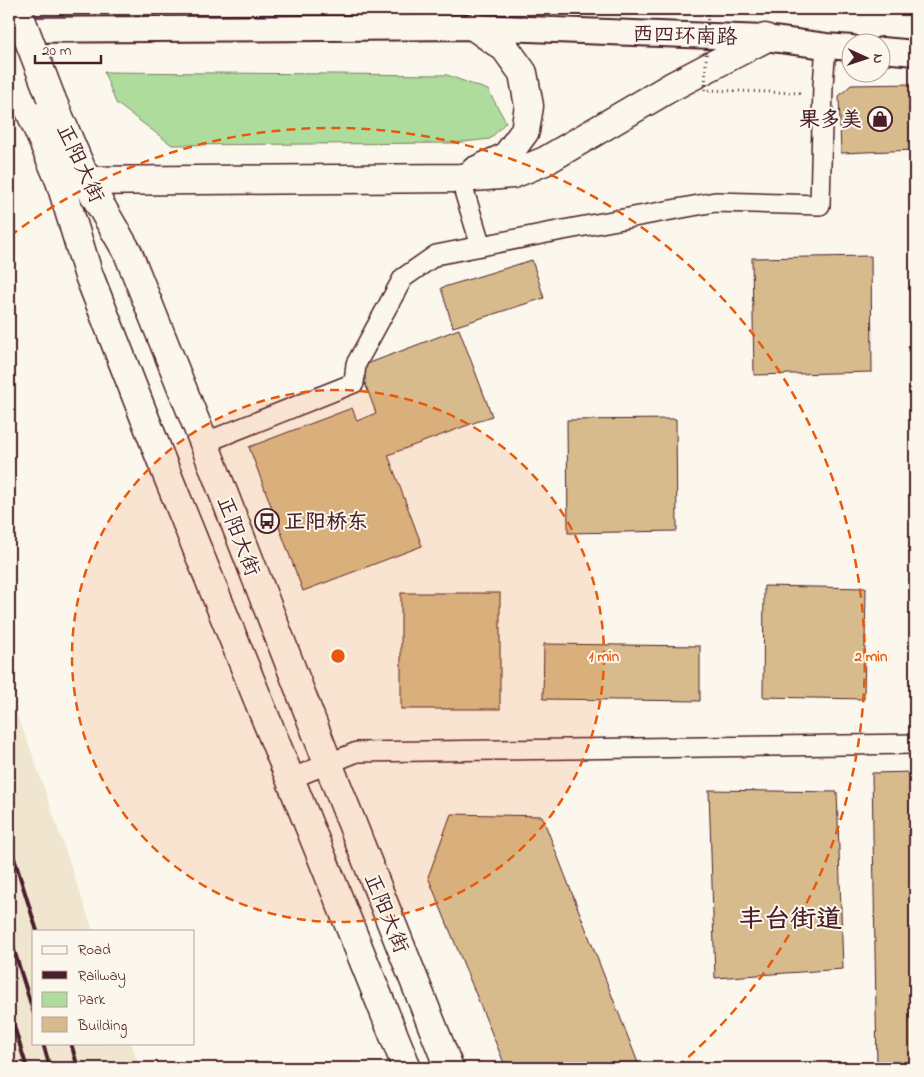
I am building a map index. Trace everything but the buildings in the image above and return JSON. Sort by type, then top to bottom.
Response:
[{"type":"main road","name":"正阳大街","points":[[17,9],[60,181],[91,282],[407,1068]]},
{"type":"main road","points":[[460,178],[506,157],[525,131],[529,106],[523,73],[505,48],[475,27]]},
{"type":"main road","points":[[60,181],[460,178],[513,174],[545,161],[671,87],[765,38]]},
{"type":"main road","name":"正阳大街","points":[[9,59],[39,101],[128,253],[448,1068]]},
{"type":"street","name":"西四环南路","points":[[9,30],[475,27],[765,38],[842,47]]},
{"type":"street","points":[[204,443],[354,384],[356,364],[403,278],[436,255],[715,202],[820,205],[822,84],[826,46]]},
{"type":"street","points":[[892,51],[915,53]]},
{"type":"street","points":[[460,178],[481,246]]},
{"type":"street","points":[[290,779],[357,752],[915,744]]},
{"type":"path","points":[[708,9],[705,90],[800,93]]},
{"type":"shaded area","points":[[9,696],[32,753],[93,930],[32,930],[32,1044],[131,1044],[140,1068],[9,1068]]},
{"type":"green space","points":[[104,72],[447,75],[488,90],[506,122],[490,139],[454,143],[172,145],[116,103]]},
{"type":"railway","points":[[9,842],[37,930]]},
{"type":"railway","points":[[9,934],[32,1008]]},
{"type":"railway","points":[[9,1010],[27,1068]]},
{"type":"railway","points":[[43,1044],[50,1068]]},
{"type":"railway","points":[[71,1044],[78,1068]]},
{"type":"railway","points":[[9,1050],[14,1068]]},
{"type":"place","name":"果多美","points":[[880,119]]},
{"type":"place","name":"正阳桥东","points":[[267,521]]},
{"type":"district","name":"丰台街道","points":[[790,918]]}]
